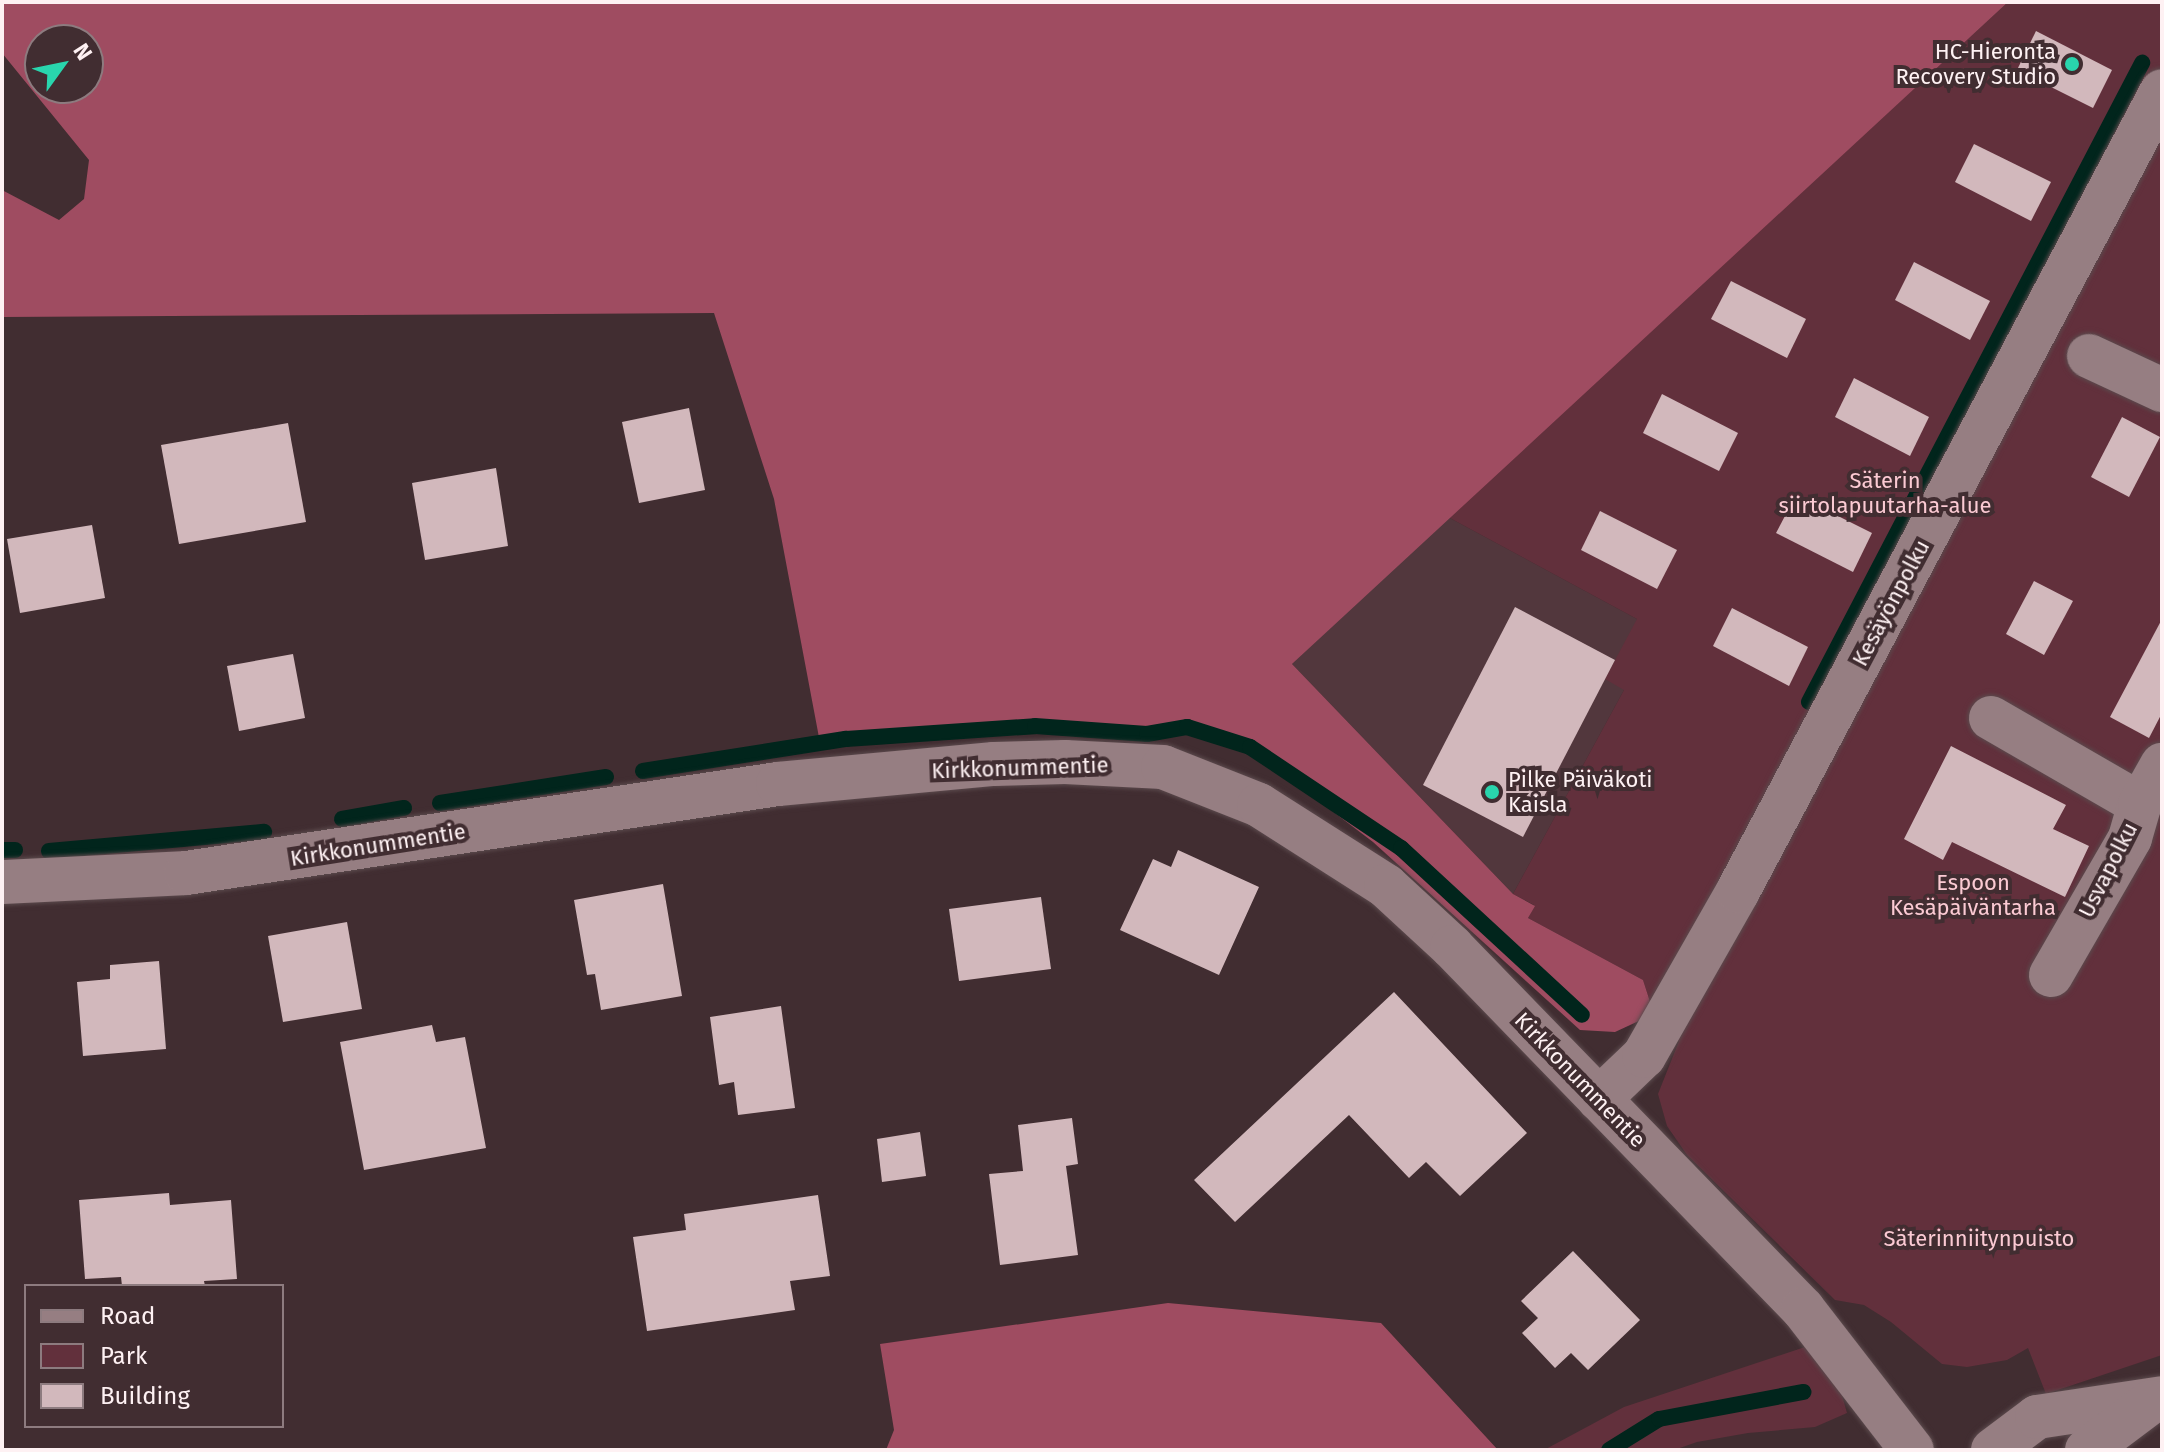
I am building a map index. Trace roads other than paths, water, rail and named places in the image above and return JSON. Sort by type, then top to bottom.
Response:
[{"type":"street","name":"Kesäyönpolku","points":[[1599,1099],[1644,1056],[1738,891],[2159,103]]},
{"type":"street","points":[[2089,356],[2162,390]]},
{"type":"street","points":[[1991,718],[2144,832]]},
{"type":"street","name":"Kirkkonummentie","points":[[2,882],[186,873],[778,784],[994,764],[1065,762],[1163,767],[1259,805],[1386,886],[1452,947],[1803,1309],[1912,1450]]},
{"type":"street","name":"Usvapolku","points":[[2051,975],[2144,832],[2162,765]]},
{"type":"street","points":[[1993,1450],[2037,1417],[2158,1399]]},
{"type":"street","points":[[2087,1450],[2158,1399]]},
{"type":"waterway","points":[[1809,702],[2142,63]]},
{"type":"waterway","points":[[643,771],[846,739],[1035,726],[1147,734],[1187,727],[1250,747],[1401,848],[1582,1015]]},
{"type":"waterway","points":[[440,803],[606,777]]},
{"type":"waterway","points":[[342,819],[404,808]]},
{"type":"waterway","points":[[49,851],[264,832]]},
{"type":"waterway","points":[[2,850],[15,850]]},
{"type":"waterway","points":[[1609,1450],[1659,1419],[1803,1392]]},
{"type":"place","name":"HC-Hieronta Recovery Studio","points":[[2072,64]]},
{"type":"place","name":"Pilke Päiväkoti Kaisla","points":[[1492,792]]},
{"type":"park label","name":"Säterin siirtolapuutarha-alue","points":[[1885,492]]},
{"type":"park label","name":"Espoon Kesäpäiväntarha","points":[[1973,894]]},
{"type":"park label","name":"Säterinniitynpuisto","points":[[1979,1239]]}]
